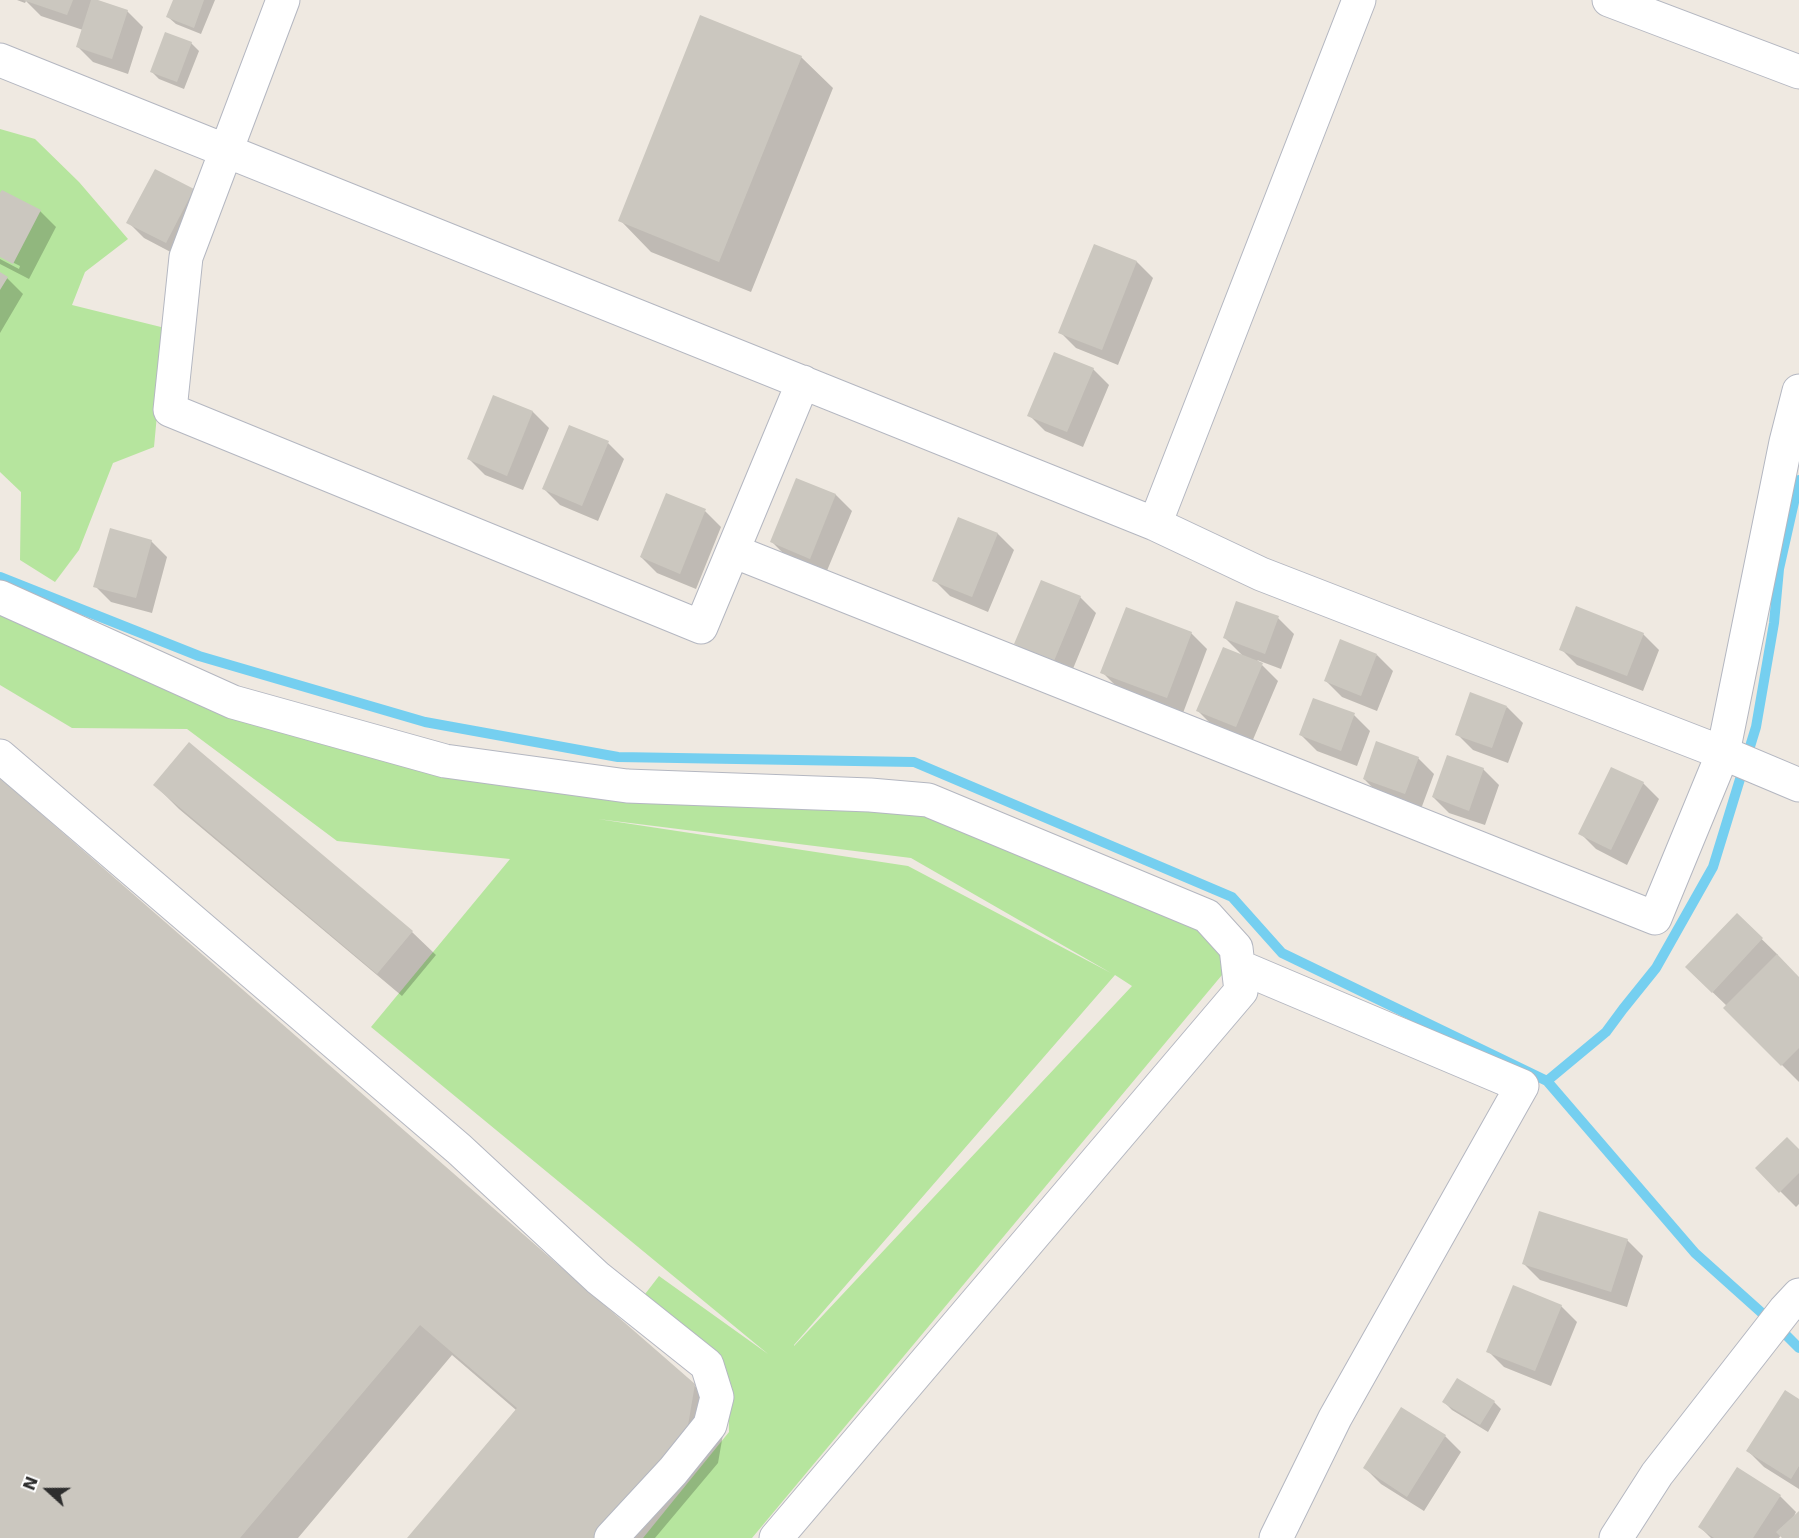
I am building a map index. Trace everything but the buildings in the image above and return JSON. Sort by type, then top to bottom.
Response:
[{"type":"street","points":[[283,0],[186,257],[170,410],[701,627],[802,382]]},
{"type":"street","points":[[1155,524],[1359,0]]},
{"type":"street","points":[[1609,0],[1799,72]]},
{"type":"street","points":[[0,60],[1155,524],[1261,574],[1723,753],[1799,785]]},
{"type":"street","points":[[733,551],[1655,918],[1723,753],[1786,442],[1799,391]]},
{"type":"street","points":[[0,597],[233,702],[446,761],[627,786],[870,795],[928,800],[1206,916],[1236,948],[1240,991],[776,1538]]},
{"type":"street","points":[[0,756],[459,1149],[598,1278],[706,1365],[717,1397],[710,1425],[673,1471],[611,1538]]},
{"type":"street","points":[[1238,966],[1522,1086],[1335,1418],[1276,1538]]},
{"type":"street","points":[[1616,1538],[1657,1474],[1794,1310]]},
{"type":"green space","points":[[0,129],[35,139],[79,182],[128,239],[85,272],[72,305],[165,328],[154,447],[113,463],[79,550],[55,582],[20,560],[21,492],[0,472]]},
{"type":"green space","points":[[0,597],[233,702],[445,761],[938,804],[1185,907],[1237,957],[752,1538],[643,1538],[729,1432],[728,1381],[635,1307],[659,1276],[768,1354],[371,1027],[510,859],[337,841],[187,729],[72,728],[0,685]],"holes":[[[598,819],[911,858],[1111,973],[908,866]],[[1115,975],[1132,986],[794,1346],[794,1345]]]},
{"type":"waterway","points":[[1547,1081],[1606,1032],[1656,968],[1713,867],[1756,727],[1774,623],[1779,569],[1799,480]]},
{"type":"waterway","points":[[0,577],[199,656],[425,722],[618,757],[914,762],[1232,897],[1282,953],[1547,1081],[1695,1253],[1799,1348]]}]
